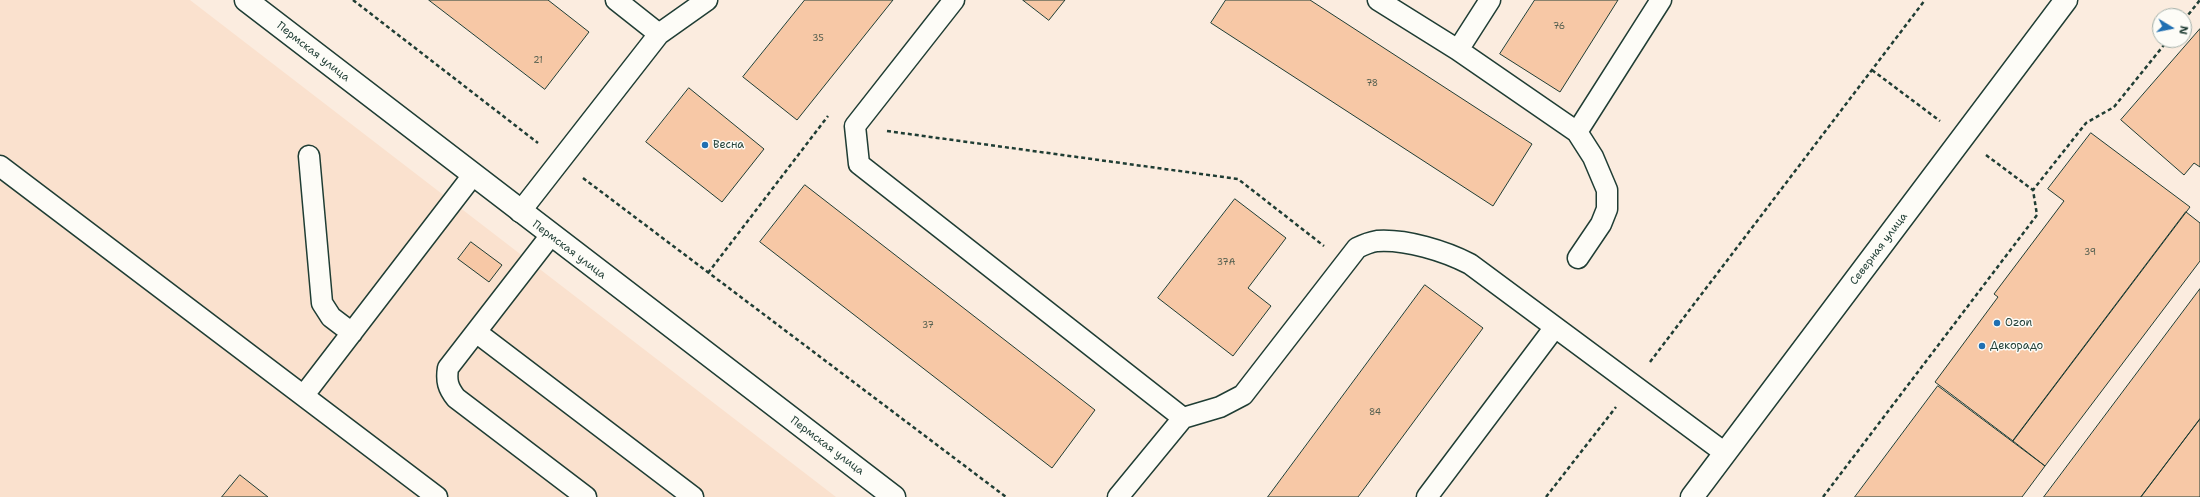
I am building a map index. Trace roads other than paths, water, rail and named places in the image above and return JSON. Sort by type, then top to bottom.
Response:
[{"type":"street","name":"Пермская улица","points":[[246,0],[520,212],[894,497]]},
{"type":"street","name":"Северная улица","points":[[1692,497],[2066,0]]},
{"type":"lane","points":[[616,0],[659,34]]},
{"type":"lane","points":[[520,212],[659,34],[707,0]]},
{"type":"lane","points":[[954,0],[855,126],[859,164],[1183,418]]},
{"type":"lane","points":[[1378,0],[1458,50],[1577,132],[1593,157],[1607,190],[1607,210],[1601,224],[1578,258]]},
{"type":"lane","points":[[1458,50],[1490,0]]},
{"type":"lane","points":[[1577,132],[1661,0]]},
{"type":"lane","points":[[309,156],[322,303],[331,317],[352,333]]},
{"type":"lane","points":[[0,166],[437,497]]},
{"type":"lane","points":[[304,396],[473,175]]},
{"type":"lane","points":[[551,235],[448,368],[446,380],[450,390],[456,398],[586,497]]},
{"type":"lane","points":[[1118,497],[1183,418],[1220,407],[1243,394],[1357,248],[1376,241],[1396,242],[1437,250],[1453,255],[1470,264],[1725,453]]},
{"type":"lane","points":[[1427,497],[1555,327]]},
{"type":"lane","points":[[476,332],[693,497]]},
{"type":"place","name":"Весна","points":[[705,145]]},
{"type":"place","name":"Ozon","points":[[1997,323]]},
{"type":"place","name":"Декорадо","points":[[1982,346]]}]
